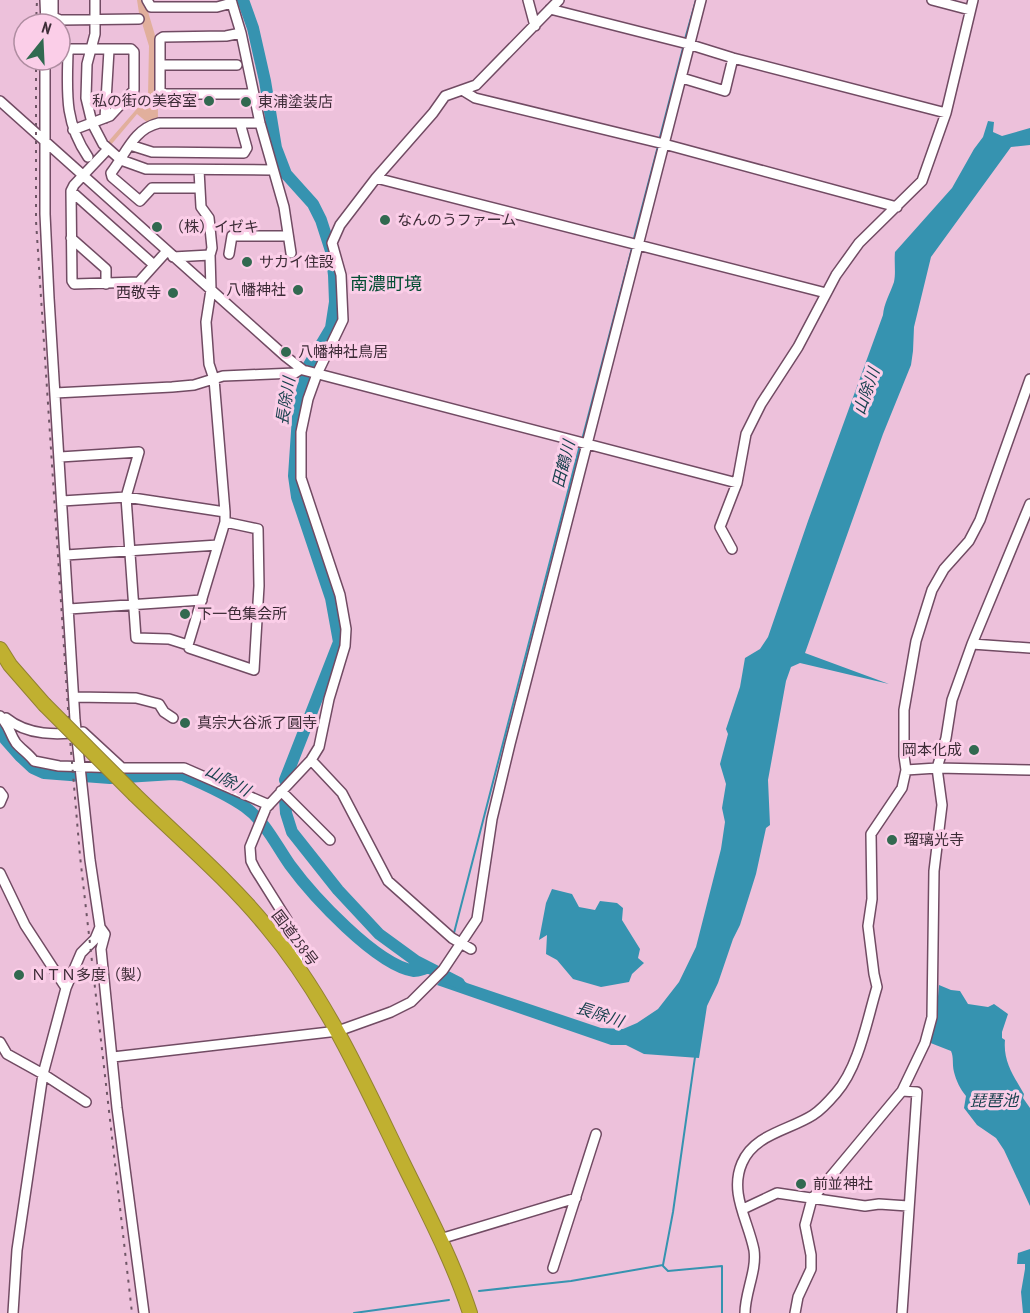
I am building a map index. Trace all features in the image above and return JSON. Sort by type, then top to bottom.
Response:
[{"type":"highway","name":"国道258号","points":[[0,649],[10,665],[44,704],[230,887],[266,925],[297,965],[338,1030],[440,1239],[470,1313]]},
{"type":"street","points":[[53,0],[53,17],[60,20],[139,20]]},
{"type":"street","points":[[95,0],[95,34],[87,64],[86,98],[92,123],[108,149],[121,160],[146,169],[272,170]]},
{"type":"street","points":[[147,0],[151,7],[217,7],[231,1],[241,33],[272,170],[284,207],[291,253]]},
{"type":"street","points":[[528,0],[535,26]]},
{"type":"street","points":[[297,965],[299,950],[287,920],[252,861],[250,847],[268,807],[311,760],[319,747],[329,699],[345,646],[346,628],[340,595],[302,478],[301,432],[308,399],[308,372],[343,320],[341,275],[332,243],[340,225],[376,178],[445,96],[476,85],[559,0]]},
{"type":"street","points":[[113,1057],[338,1030],[391,1012],[420,995],[443,970],[477,919],[492,819],[583,442],[660,143],[682,78],[686,43],[701,0]]},
{"type":"street","points":[[932,0],[970,10]]},
{"type":"street","points":[[732,549],[720,527],[737,483],[746,434],[761,405],[798,347],[836,275],[860,243],[922,181],[946,113],[973,0]]},
{"type":"street","points":[[550,9],[946,113]]},
{"type":"street","points":[[241,33],[226,36],[163,37],[160,39],[160,92],[166,94],[253,94]]},
{"type":"street","points":[[73,130],[110,116],[134,90],[134,52],[131,49],[71,49],[68,52],[67,100],[73,130],[77,141],[88,157]]},
{"type":"street","points":[[105,118],[109,50]]},
{"type":"street","points":[[682,78],[725,91],[733,58]]},
{"type":"street","points":[[160,65],[237,66]]},
{"type":"street","points":[[45,72],[48,287],[80,773],[100,927],[105,934],[101,949],[117,1108],[144,1313]]},
{"type":"street","points":[[462,90],[475,98],[660,143],[897,207]]},
{"type":"street","points":[[0,101],[170,254],[308,372]]},
{"type":"street","points":[[200,188],[152,188],[140,201],[112,177],[111,173],[143,129],[159,123],[260,123]]},
{"type":"street","points":[[130,145],[152,152],[244,153],[247,148],[240,123]]},
{"type":"street","points":[[108,149],[71,191],[70,238],[74,284],[139,282],[154,265],[170,254],[210,255]]},
{"type":"street","points":[[188,645],[225,517],[214,379],[209,364],[206,322],[211,290],[210,255],[212,248],[209,218],[201,207],[199,170]]},
{"type":"street","points":[[376,178],[635,242],[826,293]]},
{"type":"street","points":[[71,191],[154,265]]},
{"type":"street","points":[[229,255],[232,236],[288,236]]},
{"type":"street","points":[[70,238],[105,269],[106,284]]},
{"type":"street","points":[[55,393],[172,387],[194,385],[232,375],[308,372],[737,483]]},
{"type":"street","points":[[745,1313],[754,1252],[743,1209],[738,1200],[737,1182],[743,1161],[756,1144],[781,1129],[813,1115],[837,1092],[852,1067],[877,987],[868,926],[872,899],[871,834],[903,788],[906,770],[904,710],[916,641],[932,590],[944,569],[969,541],[980,520],[1030,379]]},
{"type":"street","points":[[60,457],[139,452],[126,497],[136,638],[169,639],[188,645],[189,648],[207,655],[254,670],[259,585],[258,529],[225,517],[126,497],[62,501]]},
{"type":"street","points":[[795,1313],[798,1297],[811,1269],[811,1255],[805,1225],[814,1197],[902,1090],[925,1043],[932,1017],[934,870],[942,805],[937,768],[946,738],[952,700],[972,644],[1030,504]]},
{"type":"street","points":[[66,555],[218,545]]},
{"type":"street","points":[[69,609],[202,600]]},
{"type":"street","points":[[972,644],[1030,648]]},
{"type":"street","points":[[74,697],[136,698],[159,704],[164,712],[173,718]]},
{"type":"street","points":[[0,714],[15,724],[47,735],[83,732],[122,768]]},
{"type":"street","points":[[0,714],[8,724],[16,743],[34,761],[80,773],[122,768],[184,768],[268,807]]},
{"type":"street","points":[[311,760],[342,793],[388,881],[452,938],[471,949]]},
{"type":"street","points":[[906,770],[937,768],[1030,770]]},
{"type":"street","points":[[281,791],[330,840]]},
{"type":"street","points":[[0,792],[3,796],[0,803]]},
{"type":"street","points":[[0,873],[25,925],[66,988]]},
{"type":"street","points":[[0,895],[10,892]]},
{"type":"street","points":[[13,1313],[16,1250],[44,1074],[66,988],[81,953],[95,939],[100,927]]},
{"type":"street","points":[[0,1042],[7,1054],[44,1074],[86,1102]]},
{"type":"street","points":[[902,1090],[917,1092],[902,1313]]},
{"type":"street","points":[[553,1268],[596,1134]]},
{"type":"street","points":[[743,1209],[777,1193],[865,1206],[879,1204],[908,1206]]},
{"type":"street","points":[[440,1239],[576,1198]]},
{"type":"shaded area","points":[[137,0],[146,0],[157,42],[158,120],[148,123],[137,114],[110,146],[107,143],[148,96],[149,46]]},
{"type":"water","points":[[988,121],[994,122],[993,132],[1002,136],[1030,128],[1030,145],[1011,147],[931,257],[914,327],[911,365],[883,434],[805,653],[889,684],[800,663],[791,667],[786,681],[768,780],[770,825],[766,828],[756,874],[740,925],[707,1006],[699,1058],[644,1054],[626,1045],[611,1045],[437,985],[448,971],[467,983],[601,1028],[623,1029],[658,1009],[679,982],[696,947],[721,849],[725,822],[722,808],[726,784],[720,764],[728,734],[726,729],[740,687],[745,658],[760,649],[768,637],[894,282],[895,252],[952,188],[983,137]]},
{"type":"water","points":[[552,889],[572,894],[579,907],[595,910],[600,901],[617,903],[623,908],[622,920],[640,949],[638,958],[644,963],[632,974],[629,982],[601,987],[573,979],[557,960],[546,954],[547,935],[539,940],[546,903]]},
{"type":"water","name":"琵琶池","points":[[939,985],[960,991],[968,1004],[988,1007],[994,1004],[1008,1014],[1002,1038],[1005,1040],[1010,1068],[1030,1108],[1030,1206],[996,1138],[977,1125],[964,1108],[966,1096],[953,1069],[951,1051],[928,1042],[936,1019]]},
{"type":"water","points":[[1030,1249],[1030,1313],[1023,1313],[1021,1292],[1025,1264],[1017,1264],[1018,1253]]},
{"type":"waterway","name":"長除川","points":[[243,0],[253,28],[265,81],[276,148],[286,174],[313,204],[321,220],[331,251],[334,275],[335,302],[331,328],[309,365],[299,402],[294,476],[297,497],[331,598],[339,642],[285,780]]},
{"type":"waterway","name":"田鶴川","points":[[685,39],[696,0]]},
{"type":"waterway","name":"田鶴川","points":[[659,141],[684,44]]},
{"type":"waterway","name":"田鶴川","points":[[633,242],[658,146]]},
{"type":"waterway","name":"田鶴川","points":[[582,440],[632,248]]},
{"type":"waterway","name":"田鶴川","points":[[454,933],[580,445]]},
{"type":"waterway","name":"山除川","points":[[0,729],[5,739],[20,756],[33,768],[44,773],[110,778],[183,775],[231,798],[258,819],[300,878],[364,943],[399,966],[414,971],[427,968]]},
{"type":"waterway","name":"長除川","points":[[285,799],[286,813],[292,832],[338,890],[379,934],[416,961],[459,983]]},
{"type":"waterway","points":[[479,1291],[571,1281],[663,1265],[673,1212],[695,1057]]},
{"type":"waterway","points":[[663,1266],[668,1271],[722,1266],[722,1313]]},
{"type":"waterway","points":[[354,1313],[449,1300]]},
{"type":"railway","points":[[36,12],[37,0]]},
{"type":"railway","points":[[36,72],[36,221],[70,739],[80,856],[132,1313]]},
{"type":"place","name":"私の街の美容室","points":[[209,101]]},
{"type":"place","name":"東浦塗装店","points":[[246,102]]},
{"type":"place","name":"なんのうファーム","points":[[385,220]]},
{"type":"place","name":"（株）イゼキ","points":[[157,227]]},
{"type":"place","name":"サカイ住設","points":[[247,262]]},
{"type":"place","name":"八幡神社","points":[[298,290]]},
{"type":"place","name":"西敬寺","points":[[173,293]]},
{"type":"place","name":"八幡神社鳥居","points":[[286,352]]},
{"type":"place","name":"下一色集会所","points":[[185,614]]},
{"type":"place","name":"真宗大谷派了圓寺","points":[[185,723]]},
{"type":"place","name":"岡本化成","points":[[974,750]]},
{"type":"place","name":"瑠璃光寺","points":[[892,840]]},
{"type":"place","name":"ＮＴＮ多度（製）","points":[[19,975]]},
{"type":"place","name":"前並神社","points":[[801,1184]]},
{"type":"district","name":"南濃町境","points":[[386,284]]}]
